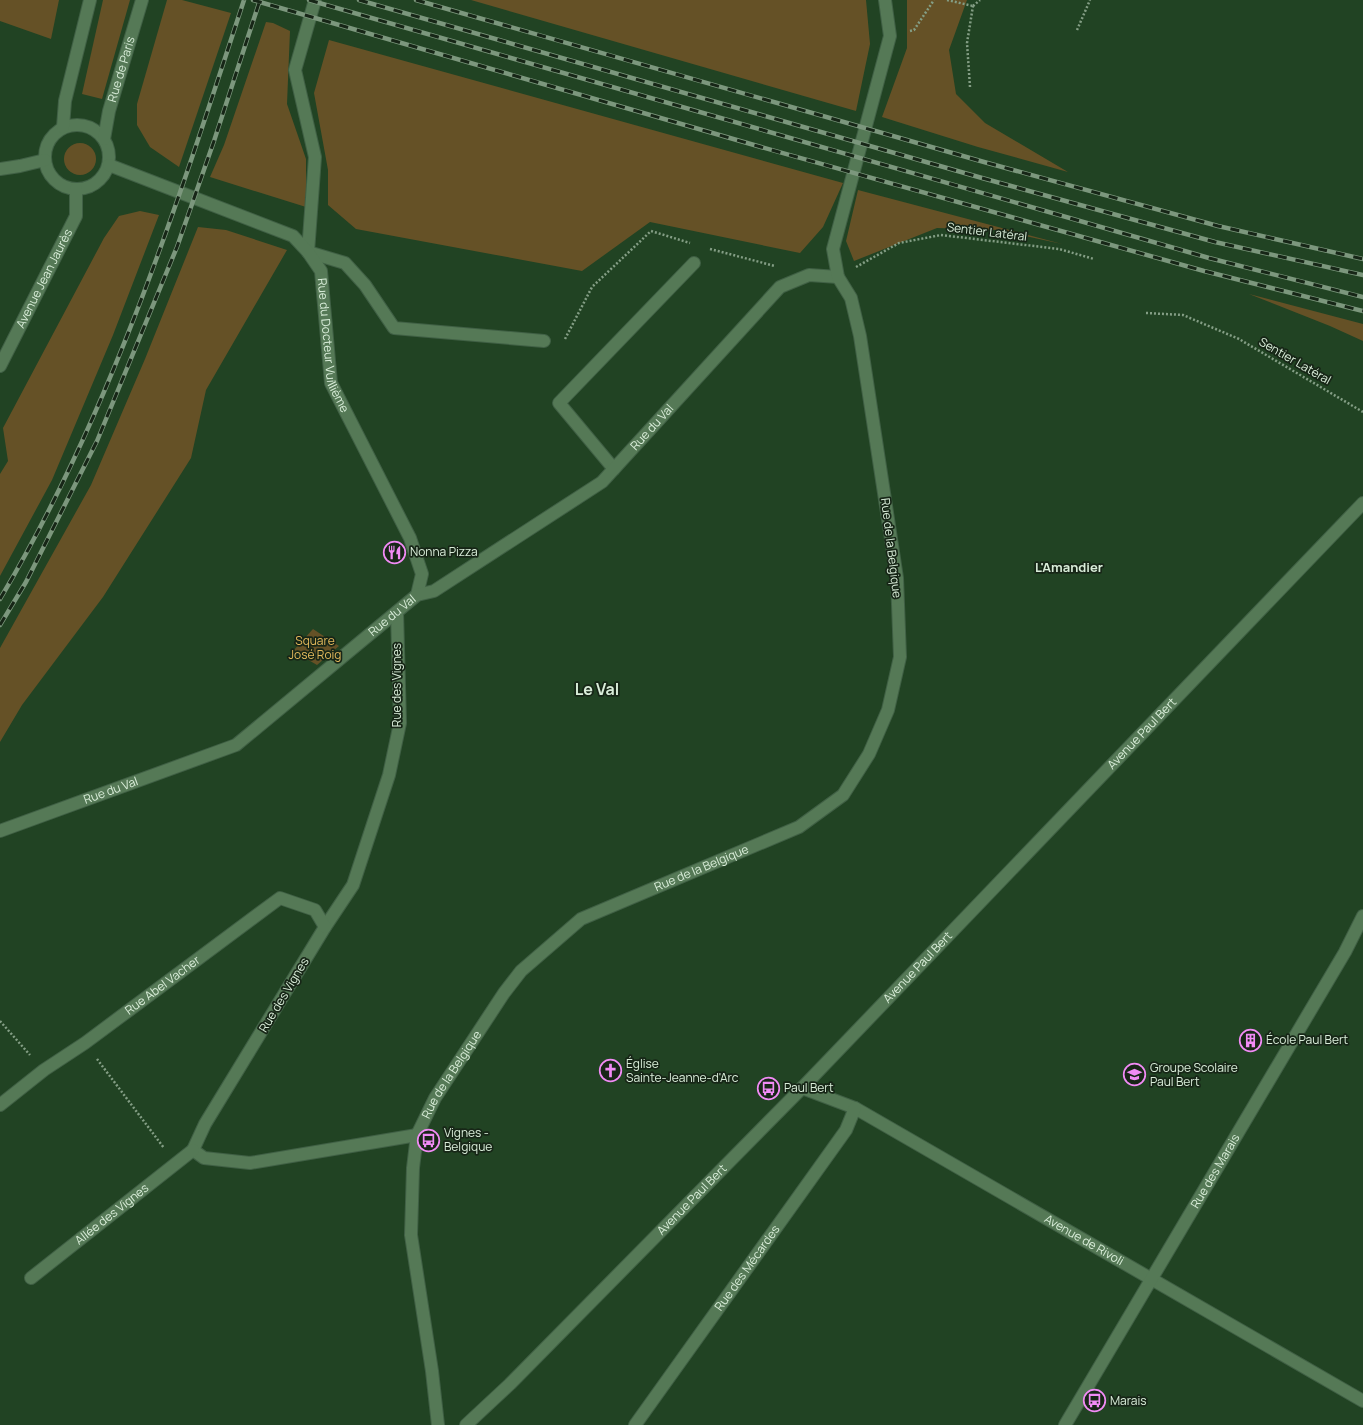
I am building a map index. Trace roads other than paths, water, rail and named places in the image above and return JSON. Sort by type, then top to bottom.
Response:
[{"type":"street","points":[[64,127],[65,101],[90,0]]},
{"type":"street","name":"Rue de Paris","points":[[104,139],[110,111],[142,0]]},
{"type":"street","points":[[315,0],[295,70],[315,157],[308,252],[345,263],[365,285],[394,328],[544,341]]},
{"type":"street","points":[[838,278],[833,249],[890,36],[886,0]]},
{"type":"street","points":[[72,124],[83,125],[94,129],[104,139],[109,149],[109,165],[104,175],[95,184],[76,189],[62,186],[53,179],[45,160],[46,146],[54,134],[64,127],[72,124]]},
{"type":"street","points":[[0,169],[45,160]]},
{"type":"street","name":"Rue du Docteur Vuillième","points":[[109,165],[293,236],[308,252],[321,271],[331,383],[410,538],[422,574],[417,595]]},
{"type":"street","name":"Avenue Jean Jaurès","points":[[0,366],[76,216],[76,189]]},
{"type":"street","points":[[614,469],[559,403],[694,263]]},
{"type":"street","name":"Rue du Val","points":[[0,831],[236,745],[417,595],[434,591],[441,587],[602,482],[780,287],[809,275],[838,278]]},
{"type":"street","name":"Rue de la Belgique","points":[[438,1425],[432,1371],[411,1235],[413,1168],[417,1135],[435,1098],[504,993],[521,971],[581,919],[799,827],[843,795],[869,754],[888,710],[900,657],[898,578],[860,336],[851,298],[838,278]]},
{"type":"street","name":"Avenue Paul Bert","points":[[466,1425],[515,1378],[802,1088],[1363,504]]},
{"type":"street","name":"Rue des Vignes","points":[[193,1150],[205,1124],[325,927],[353,885],[389,776],[400,723],[397,612]]},
{"type":"street","name":"Rue Abel Vacher","points":[[0,1105],[44,1070],[84,1043],[280,898],[315,910],[325,927]]},
{"type":"street","name":"Rue des Marais","points":[[1065,1425],[1345,952],[1363,916]]},
{"type":"street","name":"Avenue de Rivoli","points":[[802,1088],[855,1108],[1363,1402]]},
{"type":"street","name":"Rue des Mécardes","points":[[635,1425],[846,1130],[855,1108]]},
{"type":"street","points":[[193,1150],[204,1158],[250,1163],[417,1135]]},
{"type":"street","name":"Allée des Vignes","points":[[31,1278],[193,1150]]},
{"type":"railway","points":[[0,599],[40,528],[76,456],[108,382],[167,231],[244,0]]},
{"type":"railway","points":[[253,0],[761,147],[1204,271],[1363,311]]},
{"type":"railway","points":[[0,625],[26,582],[97,441],[177,247],[214,141],[260,0]]},
{"type":"railway","points":[[309,0],[1209,258],[1363,297]]},
{"type":"railway","points":[[359,0],[982,178],[1215,242],[1363,275]]},
{"type":"railway","points":[[416,0],[984,162],[1218,226],[1363,259]]},
{"type":"place","name":"Nonna Pizza","points":[[394,552]]},
{"type":"place","name":"École Paul Bert","points":[[1250,1040]]},
{"type":"place","name":"Église Sainte-Jeanne-d'Arc","points":[[610,1071]]},
{"type":"place","name":"Groupe Scolaire Paul Bert","points":[[1134,1075]]},
{"type":"place","name":"Paul Bert","points":[[769,1088]]},
{"type":"place","name":"Vignes - Belgique","points":[[428,1140]]},
{"type":"place","name":"Marais","points":[[1094,1401]]},
{"type":"district","name":"L'Amandier","points":[[1069,567]]},
{"type":"district","name":"Le Val","points":[[597,689]]},
{"type":"park label","name":"Square José Roig","points":[[315,648]]}]
